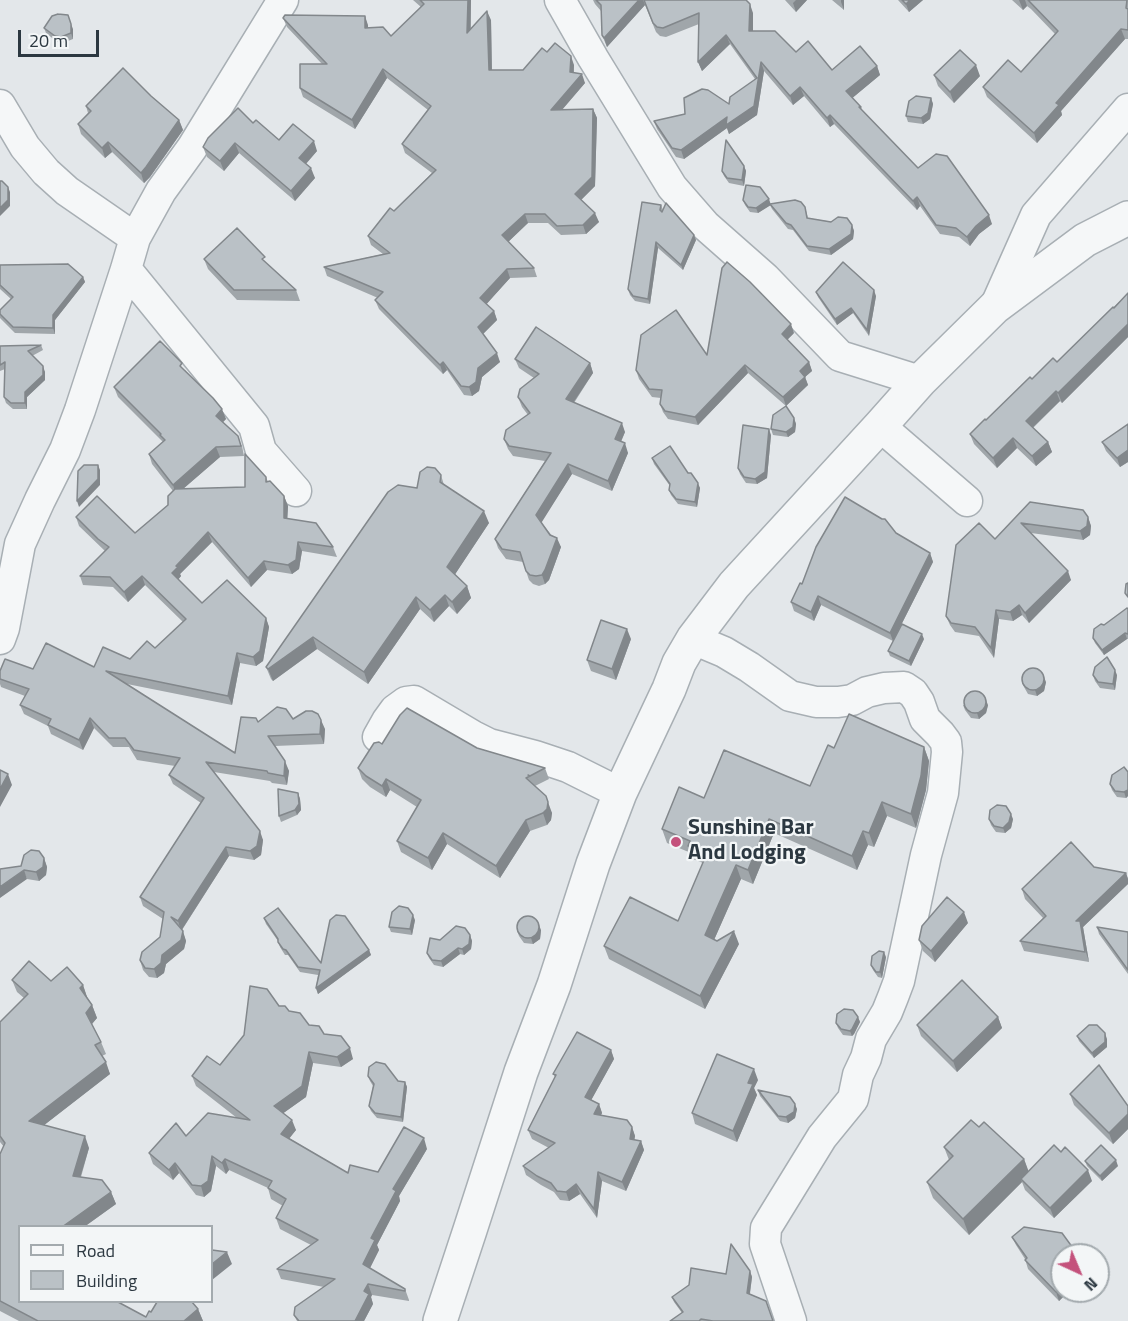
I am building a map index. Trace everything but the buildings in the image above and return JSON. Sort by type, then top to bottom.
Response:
[{"type":"street","points":[[0,639],[20,544],[65,450],[135,238],[161,191],[192,148],[283,0]]},
{"type":"street","points":[[560,0],[672,187],[706,226],[765,278],[840,356],[920,381]]},
{"type":"street","points":[[0,105],[25,147],[46,172],[67,191],[135,238]]},
{"type":"street","points":[[995,307],[1036,215],[1128,109]]},
{"type":"street","points":[[440,1321],[521,1072],[554,985],[593,864],[620,793],[679,663],[693,639],[734,585],[920,381],[995,307],[1085,240],[1128,218]]},
{"type":"street","points":[[126,269],[254,426],[261,451],[296,491]]},
{"type":"street","points":[[880,426],[967,501]]},
{"type":"street","points":[[693,639],[724,652],[790,696],[816,702],[852,700],[867,692],[904,687],[914,693],[925,719],[945,742],[947,752],[943,793],[926,855],[899,981],[893,997],[871,1039],[858,1075],[853,1099],[822,1137],[766,1228],[765,1245],[791,1321]]},
{"type":"street","points":[[378,737],[395,710],[406,702],[414,700],[489,744],[568,767],[620,793]]},
{"type":"place","name":"Sunshine Bar And Lodging","points":[[676,842]]}]
